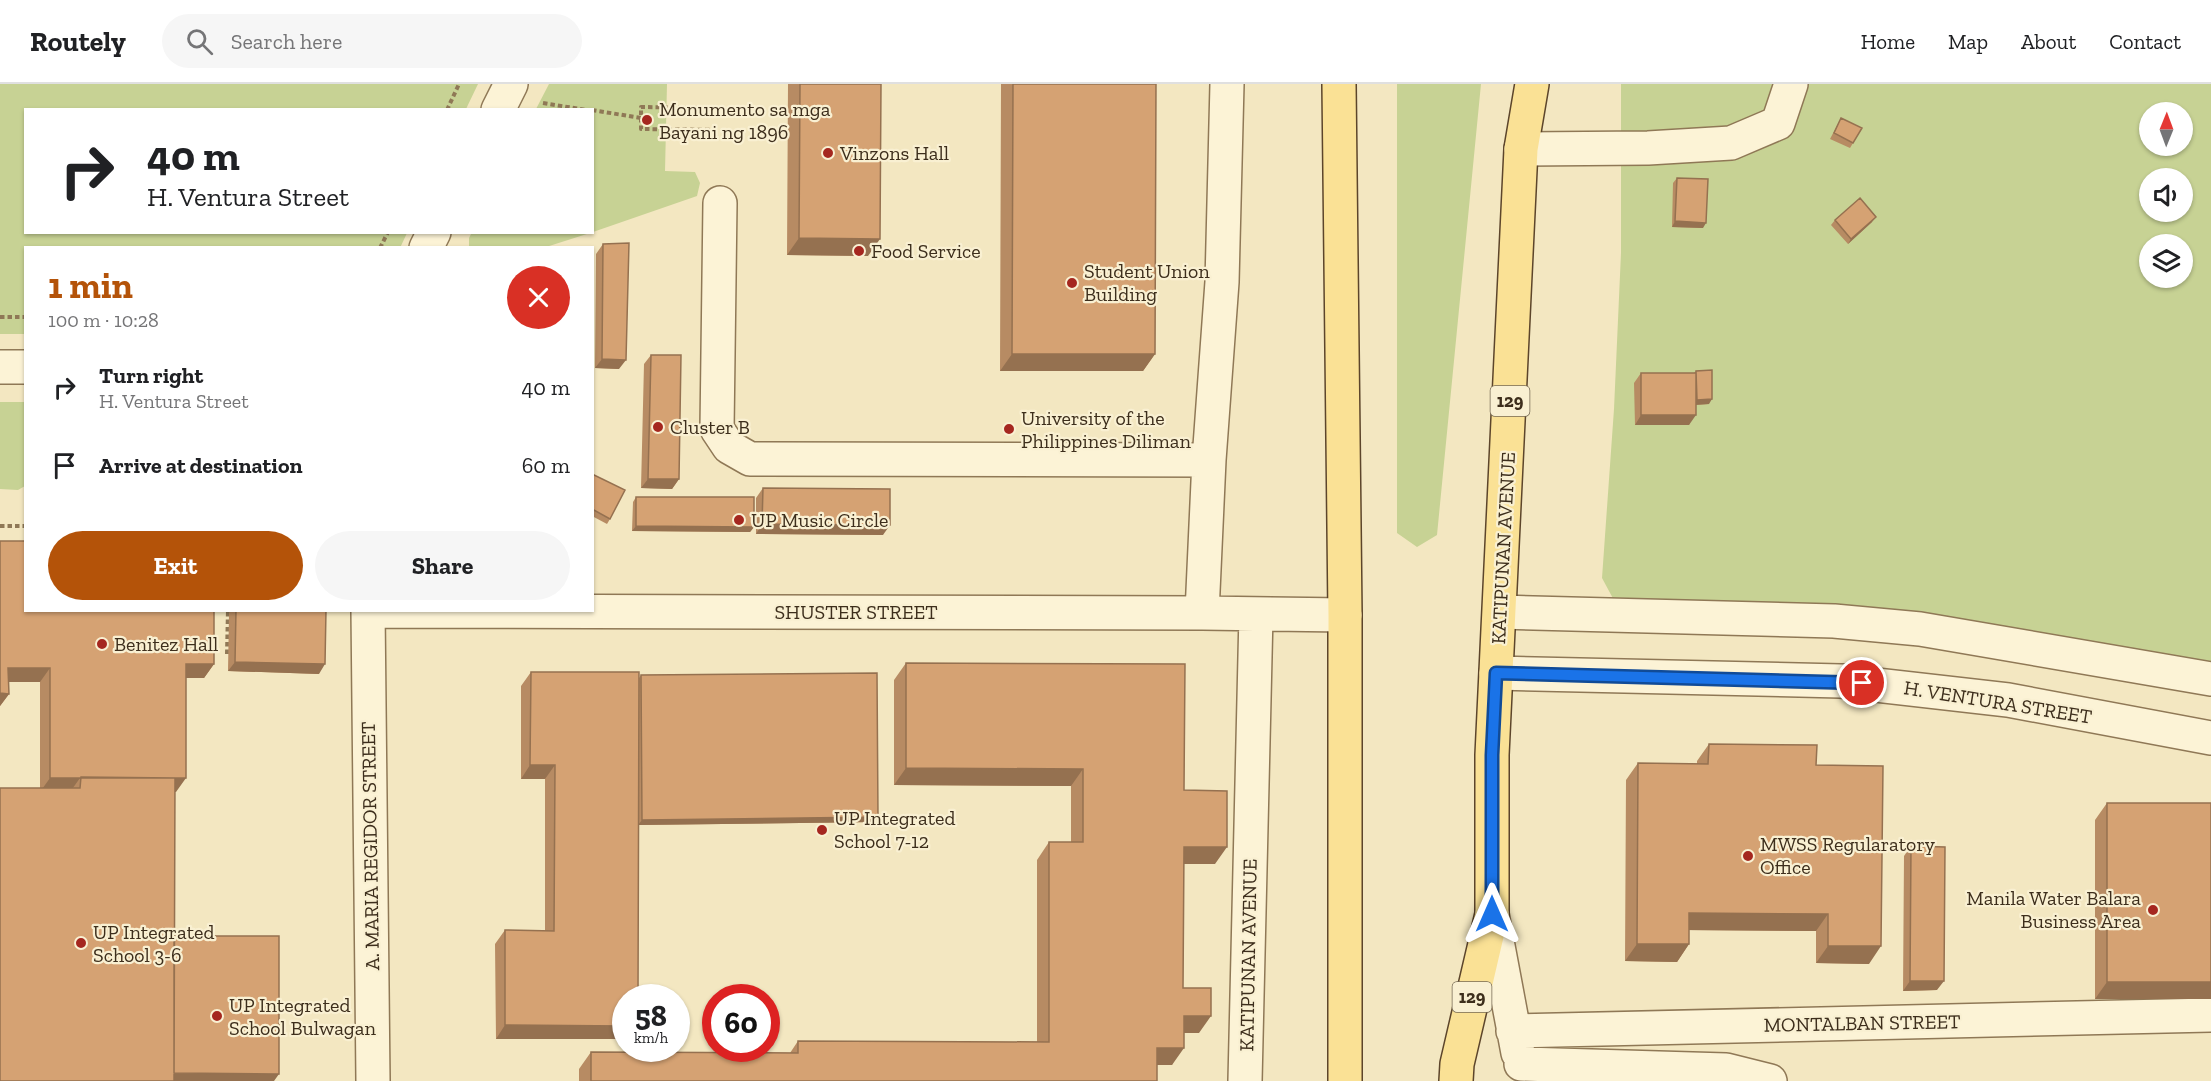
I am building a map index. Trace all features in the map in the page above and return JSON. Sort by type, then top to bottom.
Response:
[{"type":"main road","points":[[1339,84],[1345,615],[1345,1081]]},
{"type":"main road","points":[[1519,84],[1522,139]]},
{"type":"main road","name":"KATIPUNAN AVENUE","points":[[1456,1081],[1457,1064],[1492,914],[1492,755],[1522,139],[1532,84]]},
{"type":"street","points":[[499,108],[511,84]]},
{"type":"street","points":[[1202,613],[1209,460],[1222,282],[1227,84]]},
{"type":"street","points":[[1522,139],[1648,148],[1731,143],[1778,123],[1791,84]]},
{"type":"street","points":[[720,203],[717,429],[729,447],[750,459],[1209,460]]},
{"type":"street","points":[[0,367],[24,367]]},
{"type":"street","name":"A. MARIA REGIDOR STREET","points":[[368,612],[373,1081]]},
{"type":"street","name":"SHUSTER STREET","points":[[594,612],[1345,615]]},
{"type":"street","points":[[1500,612],[1834,621],[1920,629],[2211,680]]},
{"type":"street","name":"KATIPUNAN AVENUE","points":[[1245,1081],[1256,614]]},
{"type":"street","name":"H. VENTURA STREET","points":[[1496,673],[1841,681],[2008,700],[2211,738]]},
{"type":"street","points":[[1492,914],[1520,1072],[1600,1074],[1726,1070],[1770,1081]]},
{"type":"street","name":"MONTALBAN STREET","points":[[1513,1031],[2211,1015]]},
{"type":"path","points":[[448,108],[459,84]]},
{"type":"path","points":[[720,108],[641,107],[641,129],[720,130]]},
{"type":"path","points":[[594,110],[641,118]]},
{"type":"path","points":[[0,317],[24,317]]},
{"type":"path","points":[[0,526],[24,526]]},
{"type":"path","points":[[227,654],[228,612]]},
{"type":"green space","points":[[0,84],[478,84],[466,108],[24,108],[24,234],[407,234],[401,246],[24,246],[24,334],[0,334]]},
{"type":"green space","points":[[549,84],[667,84],[665,171],[695,172],[700,183],[697,196],[594,232],[594,108],[537,108]]},
{"type":"green space","points":[[1397,84],[1481,84],[1437,535],[1417,547],[1397,533]]},
{"type":"green space","points":[[1621,84],[2211,84],[2211,664],[1887,609],[1616,604],[1602,578],[1614,409],[1621,253]]},
{"type":"green space","points":[[471,234],[587,234],[549,246],[469,246]]},
{"type":"green space","points":[[0,402],[24,402],[24,487],[18,490],[0,489]]},
{"type":"building","name":"Vinzons Hall","points":[[800,84],[881,84],[880,239],[799,238]]},
{"type":"building","name":"Student Union Building","points":[[1013,84],[1156,84],[1155,354],[1012,354]]},
{"type":"building","points":[[1841,118],[1862,128],[1853,143],[1834,133]]},
{"type":"building","points":[[1677,178],[1708,179],[1706,223],[1675,221]]},
{"type":"building","points":[[1860,198],[1876,217],[1851,239],[1835,220]]},
{"type":"building","points":[[629,243],[626,360],[602,359],[603,244]]},
{"type":"building","name":"Cluster B","points":[[651,355],[681,355],[679,479],[648,479]]},
{"type":"building","points":[[1712,370],[1712,399],[1697,400],[1696,371]]},
{"type":"building","points":[[1641,373],[1696,373],[1696,415],[1641,415]]},
{"type":"building","points":[[594,475],[625,490],[610,519],[594,510]]},
{"type":"building","points":[[763,488],[890,489],[890,525],[762,524]]},
{"type":"building","points":[[636,497],[754,497],[754,527],[636,526]]},
{"type":"building","name":"Benitez Hall","points":[[0,541],[24,541],[24,612],[214,612],[214,664],[186,664],[186,778],[50,778],[50,668],[8,668],[9,694],[0,693]]},
{"type":"building","points":[[236,612],[326,612],[325,664],[235,662]]},
{"type":"building","name":"UP Integrated School 7-12","points":[[906,663],[1185,664],[1184,790],[1227,791],[1227,847],[1184,847],[1183,988],[1211,988],[1211,1016],[1184,1016],[1184,1048],[1157,1048],[1157,1081],[591,1081],[591,1052],[612,1052],[612,1062],[690,1062],[690,1052],[702,1053],[702,1062],[780,1062],[780,1053],[798,1053],[798,1041],[1049,1042],[1049,842],[1083,842],[1083,769],[906,768]]},
{"type":"building","points":[[531,672],[639,672],[638,984],[612,984],[612,1026],[505,1025],[505,930],[554,931],[555,765],[530,765]]},
{"type":"building","points":[[877,673],[878,817],[642,820],[641,675]]},
{"type":"building","name":"MWSS Regularatory Office","points":[[1709,744],[1817,745],[1816,765],[1883,766],[1881,946],[1828,946],[1828,914],[1689,913],[1689,944],[1637,944],[1638,763],[1708,764]]},
{"type":"building","name":"UP Integrated School 3-6","points":[[81,777],[175,778],[174,1081],[0,1081],[0,788],[80,788]]},
{"type":"building","name":"Manila Water Balara Business Area","points":[[2107,803],[2211,803],[2211,982],[2107,982]]},
{"type":"building","points":[[1911,846],[1945,847],[1944,981],[1910,981]]},
{"type":"building","name":"UP Integrated School Bulwagan","points":[[174,936],[279,936],[279,1074],[174,1073]]},
{"type":"place","name":"Monumento sa mga Bayani ng 1896","points":[[647,120]]},
{"type":"place","name":"Vinzons Hall","points":[[828,153]]},
{"type":"place","name":"Food Service","points":[[859,251]]},
{"type":"place","name":"Student Union Building","points":[[1072,283]]},
{"type":"place","name":"Cluster B","points":[[658,427]]},
{"type":"place","name":"University of the Philippines Diliman","points":[[1009,429]]},
{"type":"place","name":"UP Music Circle","points":[[739,520]]},
{"type":"place","name":"Benitez Hall","points":[[102,644]]},
{"type":"place","name":"UP Integrated School 7-12","points":[[822,830]]},
{"type":"place","name":"MWSS Regularatory Office","points":[[1748,856]]},
{"type":"place","name":"Manila Water Balara Business Area","points":[[2153,910]]},
{"type":"place","name":"UP Integrated School 3-6","points":[[81,943]]},
{"type":"place","name":"UP Integrated School Bulwagan","points":[[217,1016]]},
{"type":"route","points":[[1492,914],[1492,755],[1496,673],[1862,683]]}]
